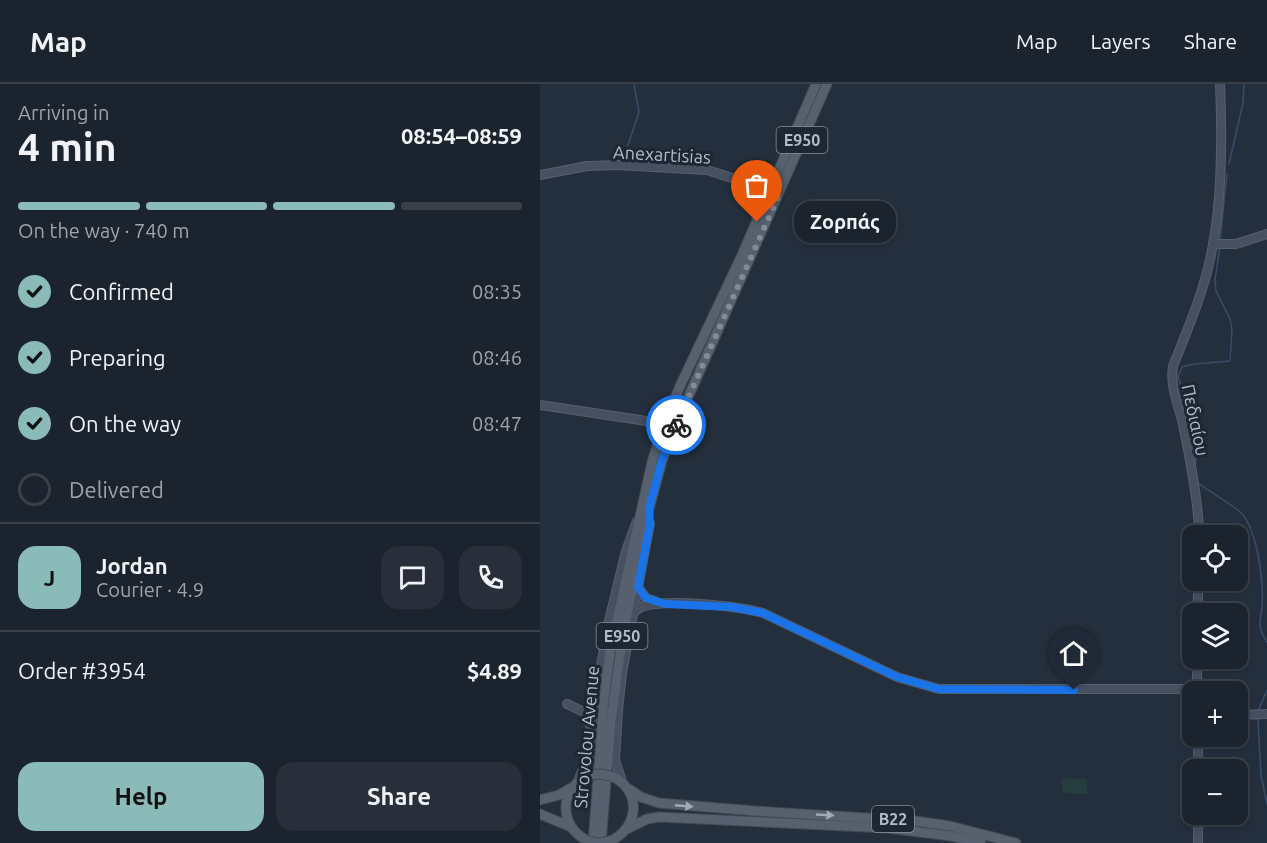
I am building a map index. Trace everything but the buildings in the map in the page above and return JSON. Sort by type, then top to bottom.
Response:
[{"type":"main road","name":"E950","points":[[675,427],[773,195],[816,84]]},
{"type":"main road","name":"E950","points":[[664,424],[827,84]]},
{"type":"main road","name":"Strovolou Avenue","points":[[586,842],[607,677],[638,520],[664,424]]},
{"type":"main road","name":"Strovolou Avenue","points":[[615,838],[615,679],[622,633],[649,509],[662,460],[675,427]]},
{"type":"main road","points":[[540,800],[559,795],[591,775],[602,774],[622,781],[629,789],[634,807],[633,818],[615,838],[598,843],[586,842],[573,830],[540,814]]},
{"type":"main road","points":[[573,830],[566,814],[565,804],[575,784]]},
{"type":"main road","name":"B22","points":[[629,789],[641,797],[659,803],[755,812],[915,821],[950,826],[1016,843]]},
{"type":"main road","name":"B22","points":[[615,838],[647,819],[659,817],[887,828],[951,836],[981,843]]},
{"type":"street","name":"Πεδιαίου","points":[[1199,525],[1185,436],[1173,390],[1172,376],[1173,366],[1218,244],[1220,84]]},
{"type":"street","name":"Anexartisias","points":[[540,175],[587,166],[706,170],[745,182],[773,195]]},
{"type":"street","points":[[1218,244],[1241,243],[1267,234]]},
{"type":"street","points":[[540,405],[675,427]]},
{"type":"street","name":"E950","points":[[622,781],[615,760],[618,711],[650,524],[649,509]]},
{"type":"street","name":"E950","points":[[575,784],[589,756],[597,688],[609,621],[626,551],[638,520]]},
{"type":"street","points":[[638,587],[646,598],[666,604]]},
{"type":"street","points":[[633,614],[644,606],[666,604],[732,607],[763,613],[897,677],[939,689],[1182,690]]},
{"type":"street","points":[[567,704],[584,712],[592,732]]},
{"type":"street","points":[[1248,714],[1267,714]]},
{"type":"street","points":[[1198,825],[1198,843]]},
{"type":"green space","points":[[1062,778],[1087,779],[1087,794],[1062,793]]},
{"type":"waterway","points":[[626,151],[639,112],[634,84]]},
{"type":"waterway","points":[[1229,164],[1243,103],[1244,84]]},
{"type":"waterway","points":[[1220,241],[1227,174]]},
{"type":"waterway","points":[[1195,464],[1197,454],[1191,417],[1178,377],[1182,367],[1230,361],[1232,329],[1230,319],[1216,291],[1215,280],[1220,246]]},
{"type":"waterway","points":[[1198,483],[1241,513],[1249,525],[1259,560],[1262,597],[1260,625],[1267,642]]},
{"type":"waterway","points":[[1258,711],[1267,690]]},
{"type":"waterway","points":[[1258,719],[1261,775],[1267,804]]},
{"type":"way so far","points":[[676,425],[778,197],[769,193],[757,222]]},
{"type":"place","name":"Ζορπάς","points":[[757,222]]},
{"type":"route","points":[[676,425],[662,460],[649,509],[650,524],[638,587],[646,598],[666,604],[732,607],[763,613],[897,677],[939,689],[1074,690]]}]
